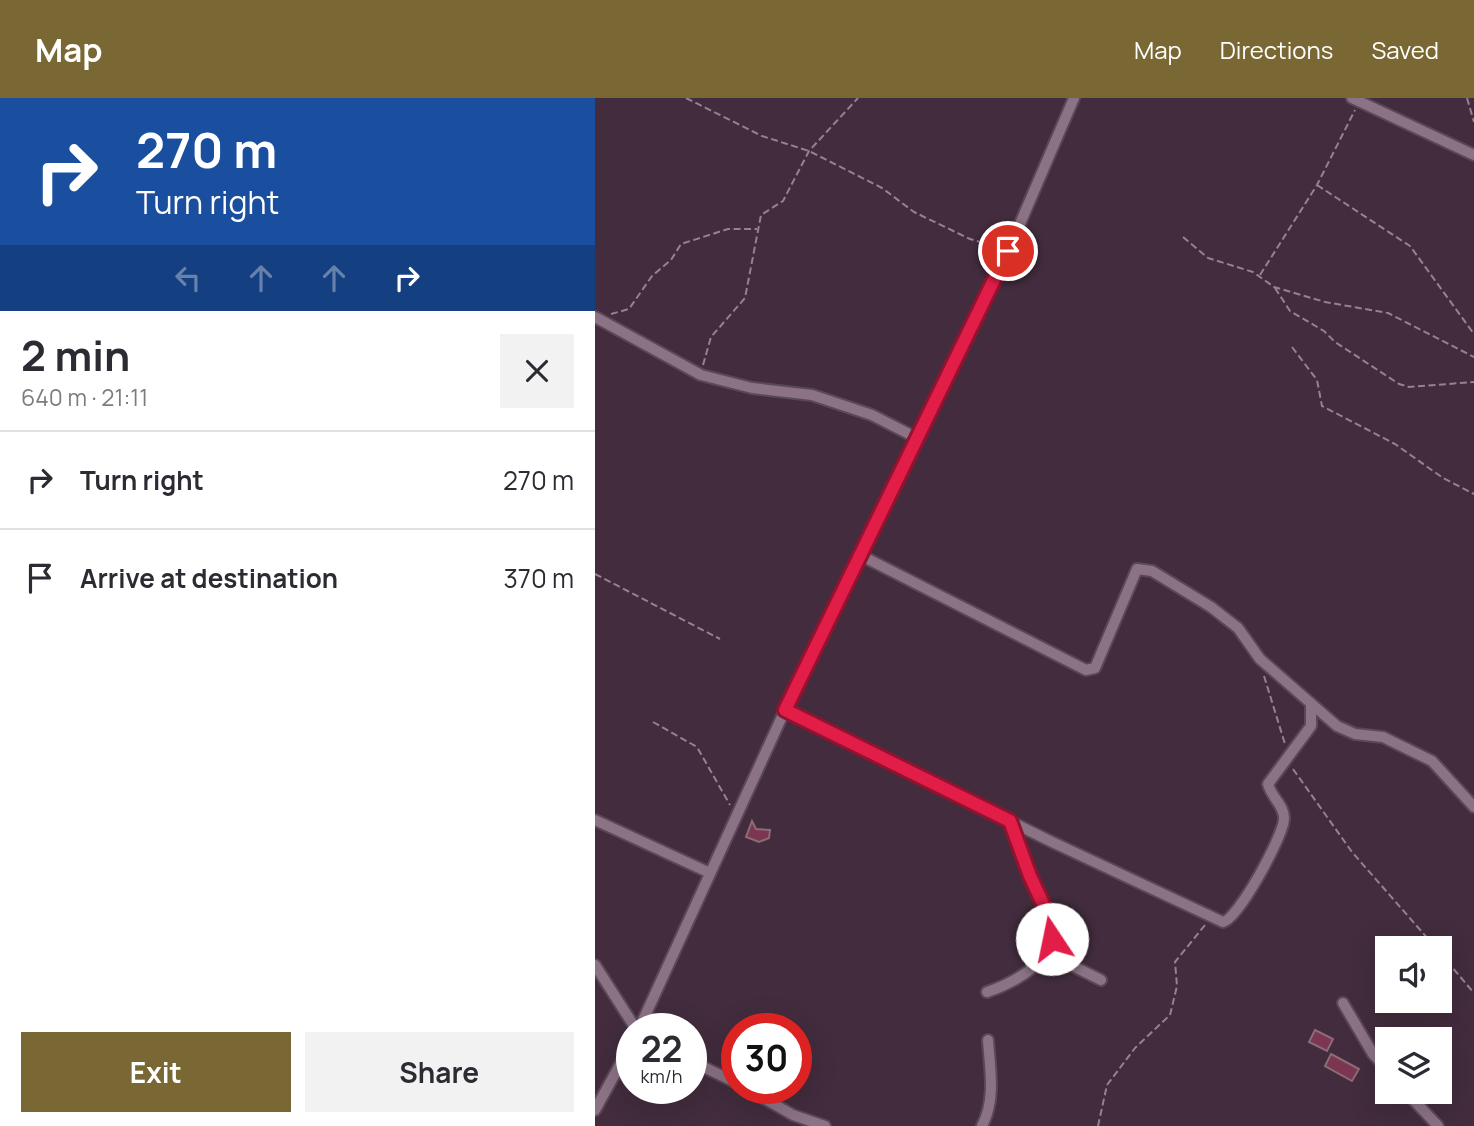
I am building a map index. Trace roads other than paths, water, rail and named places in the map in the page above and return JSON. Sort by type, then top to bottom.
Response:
[{"type":"street","points":[[645,1013],[785,710],[1008,251],[1073,98]]},
{"type":"street","points":[[1356,100],[1474,155]]},
{"type":"street","points":[[596,317],[701,375],[752,388],[812,395],[872,415],[917,438]]},
{"type":"street","points":[[860,555],[1086,670],[1095,668],[1137,569],[1152,571],[1211,607],[1238,628],[1259,659],[1311,706],[1346,731],[1383,737],[1432,761],[1474,807]]},
{"type":"street","points":[[785,710],[1211,918],[1227,922],[1260,873],[1282,829],[1284,817],[1269,784],[1311,726],[1311,706]]},
{"type":"street","points":[[595,820],[710,873]]},
{"type":"street","points":[[987,992],[1004,986],[1047,953],[1053,925],[1030,876],[1010,821]]},
{"type":"street","points":[[1047,953],[1101,981]]},
{"type":"street","points":[[595,965],[627,1013]]},
{"type":"street","points":[[1343,1003],[1375,1056]]},
{"type":"street","points":[[982,1126],[989,1111],[991,1097],[988,1040]]},
{"type":"street","points":[[597,1103],[616,1070]]},
{"type":"street","points":[[774,1104],[793,1115],[825,1126]]},
{"type":"street","points":[[1417,1104],[1438,1126]]}]
